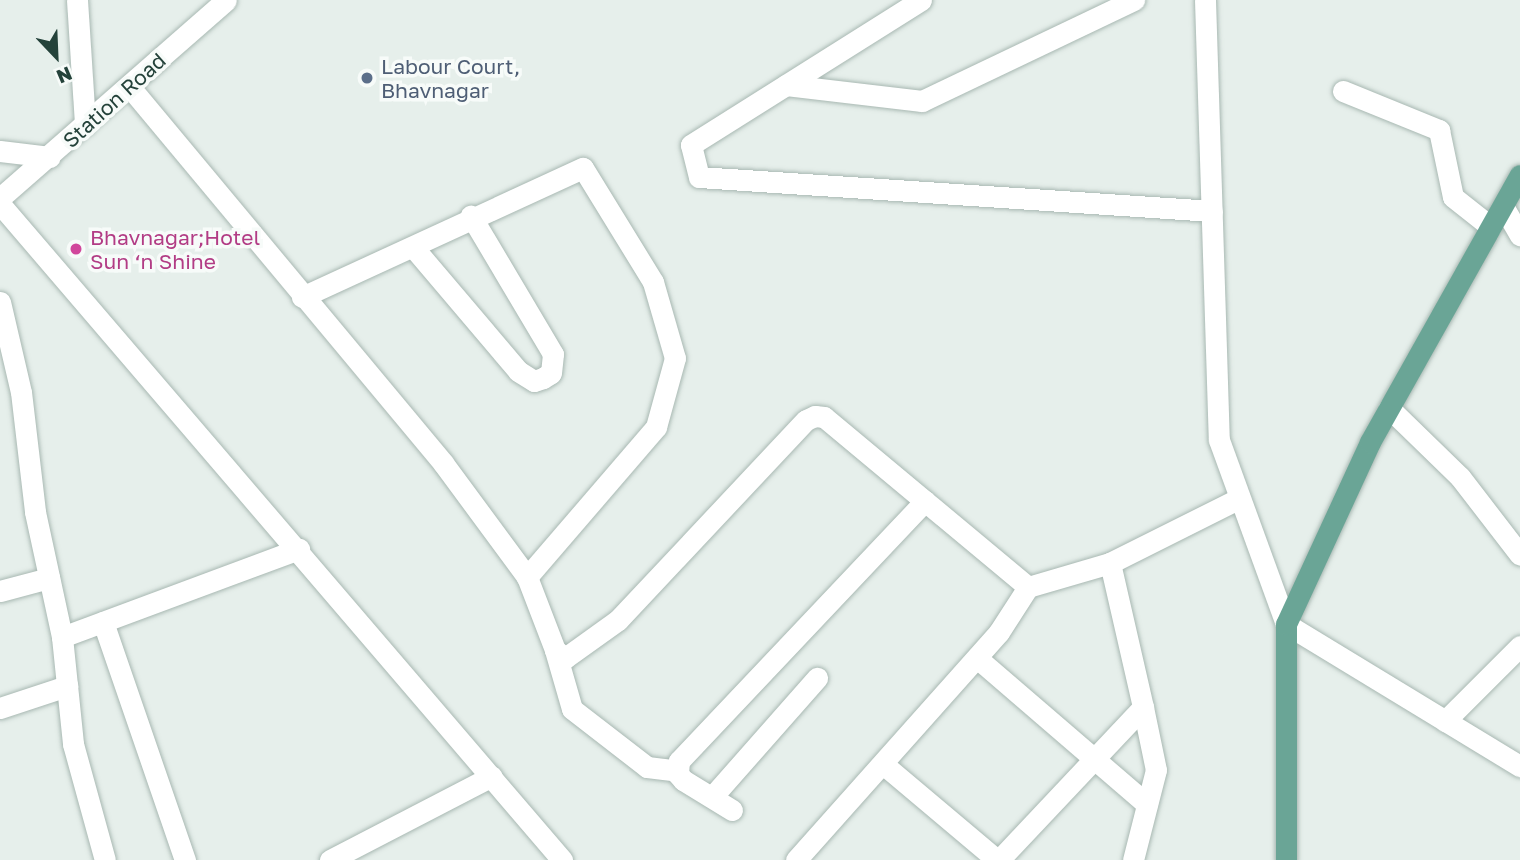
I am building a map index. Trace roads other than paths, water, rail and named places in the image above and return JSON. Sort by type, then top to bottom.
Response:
[{"type":"main road","points":[[1286,860],[1286,624],[1389,408],[1520,175]]},
{"type":"street","points":[[77,0],[85,125]]},
{"type":"street","name":"Station Road","points":[[0,198],[50,157],[226,0]]},
{"type":"street","points":[[921,0],[691,145],[699,177],[1212,211]]},
{"type":"street","points":[[1205,0],[1219,440],[1286,624],[1520,766]]},
{"type":"street","points":[[786,85],[922,101],[1124,2]]},
{"type":"street","points":[[129,86],[302,297],[443,463],[527,577],[555,650],[572,709],[647,767],[678,771]]},
{"type":"street","points":[[1343,91],[1439,130],[1453,197],[1491,227]]},
{"type":"street","points":[[0,151],[50,157]]},
{"type":"street","points":[[302,297],[413,247],[471,216],[583,168],[653,282],[675,358],[656,427],[527,577]]},
{"type":"street","points":[[0,204],[299,549],[562,860]]},
{"type":"street","points":[[1503,206],[1520,235]]},
{"type":"street","points":[[413,247],[518,371],[534,381],[543,379],[551,373],[553,354],[471,216]]},
{"type":"street","points":[[0,302],[20,392],[35,512],[62,637],[73,744],[105,860]]},
{"type":"street","points":[[1389,408],[1460,477],[1520,555]]},
{"type":"street","points":[[555,650],[565,659],[577,653],[618,620],[806,420],[824,417],[1028,587]]},
{"type":"street","points":[[796,860],[977,658],[1028,587],[1110,563],[1240,498]]},
{"type":"street","points":[[732,810],[683,780],[678,771],[679,761],[925,501]]},
{"type":"street","points":[[62,637],[299,549]]},
{"type":"street","points":[[1110,563],[1156,770],[1133,860]]},
{"type":"street","points":[[0,592],[49,578]]},
{"type":"street","points":[[103,622],[185,860]]},
{"type":"street","points":[[1445,721],[1520,646]]},
{"type":"street","points":[[977,658],[1147,804]]},
{"type":"street","points":[[712,797],[817,678]]},
{"type":"street","points":[[0,708],[67,686]]},
{"type":"street","points":[[883,764],[998,860],[1143,707]]},
{"type":"street","points":[[330,860],[492,776]]},
{"type":"place","name":"Labour Court, Bhavnagar","points":[[367,78]]},
{"type":"place","name":"Bhavnagar;Hotel Sun ‘n Shine","points":[[76,249]]}]
